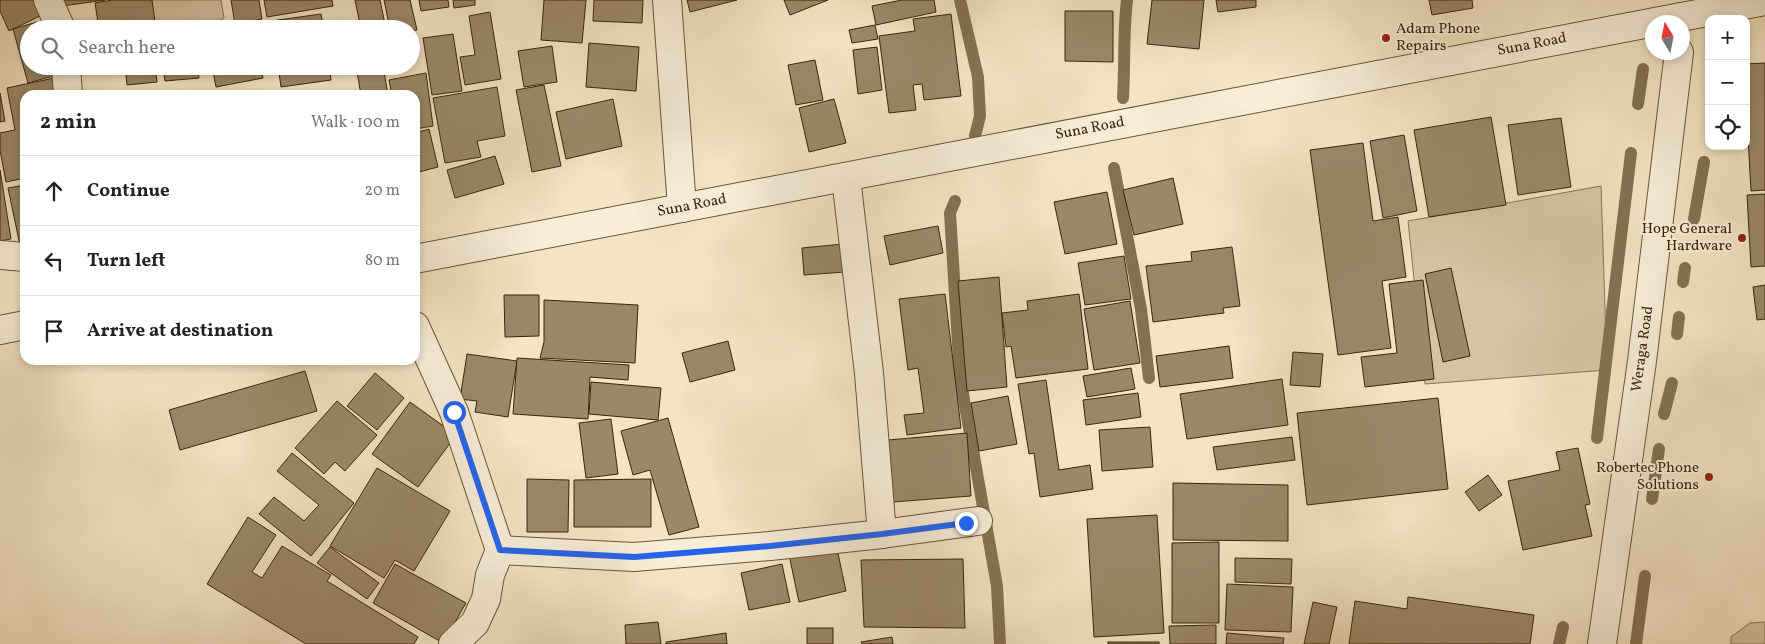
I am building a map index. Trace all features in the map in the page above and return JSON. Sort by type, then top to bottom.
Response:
[{"type":"street","points":[[48,0],[57,20]]},
{"type":"street","points":[[667,0],[682,208]]},
{"type":"street","name":"Suna Road","points":[[420,258],[846,178],[1684,14],[1765,1]]},
{"type":"street","name":"Weraga Road","points":[[1602,644],[1642,361],[1679,60]]},
{"type":"street","points":[[67,75],[68,90]]},
{"type":"street","points":[[846,178],[869,373],[882,534]]},
{"type":"street","points":[[0,255],[20,257]]},
{"type":"street","points":[[0,330],[20,326]]},
{"type":"street","points":[[420,337],[454,412],[500,550],[490,575],[486,599],[474,623],[453,644]]},
{"type":"street","points":[[500,550],[634,557],[770,546],[978,521]]},
{"type":"shaded area","points":[[151,0],[221,0],[224,18],[221,20],[154,20]]},
{"type":"shaded area","points":[[1601,186],[1607,370],[1425,384],[1408,221]]},
{"type":"shaded area","points":[[1765,622],[1765,644],[1731,644],[1731,637],[1750,623]]},
{"type":"building","points":[[0,0],[39,0],[44,14],[32,20],[20,20],[20,26],[9,31],[0,11]]},
{"type":"building","points":[[61,0],[105,0],[62,6]]},
{"type":"building","points":[[112,0],[152,0],[155,20],[98,20],[95,3]]},
{"type":"building","points":[[231,0],[259,0],[262,19],[234,20]]},
{"type":"building","points":[[264,0],[332,0],[333,6],[267,17]]},
{"type":"building","points":[[355,0],[380,0],[384,20],[359,20]]},
{"type":"building","points":[[384,0],[410,0],[415,20],[388,20]]},
{"type":"building","points":[[419,0],[448,0],[449,7],[421,11]]},
{"type":"building","points":[[453,0],[475,0],[475,5],[454,8]]},
{"type":"building","points":[[544,0],[586,0],[582,43],[541,40]]},
{"type":"building","points":[[594,0],[643,0],[642,23],[593,21]]},
{"type":"building","points":[[687,0],[737,0],[690,12]]},
{"type":"building","points":[[784,0],[828,0],[790,15]]},
{"type":"building","points":[[902,0],[934,0],[936,12],[876,25],[872,6]]},
{"type":"building","points":[[1152,0],[1204,0],[1199,49],[1147,44]]},
{"type":"building","points":[[1216,0],[1256,0],[1256,7],[1218,12]]},
{"type":"building","points":[[1429,0],[1472,0],[1473,8],[1432,15]]},
{"type":"building","points":[[1065,11],[1113,11],[1113,62],[1065,61]]},
{"type":"building","points":[[490,12],[501,79],[465,85],[460,57],[475,55],[469,16]]},
{"type":"building","points":[[321,14],[322,20],[278,20]]},
{"type":"building","points":[[951,14],[961,96],[924,100],[922,84],[913,85],[916,110],[889,113],[879,36],[915,31],[913,19]]},
{"type":"building","points":[[875,25],[878,39],[852,43],[849,30]]},
{"type":"building","points":[[20,27],[20,54],[13,29]]},
{"type":"building","points":[[453,34],[462,91],[432,95],[423,38]]},
{"type":"building","points":[[589,43],[639,47],[636,91],[586,87]]},
{"type":"building","points":[[552,46],[557,82],[524,87],[518,51]]},
{"type":"building","points":[[877,47],[882,90],[858,94],[853,50]]},
{"type":"building","points":[[815,60],[823,100],[796,105],[788,65]]},
{"type":"building","points":[[1765,63],[1765,190],[1751,191],[1749,150],[1750,64]]},
{"type":"building","points":[[426,73],[433,126],[420,128],[420,90],[391,90],[389,80]]},
{"type":"building","points":[[26,75],[53,75],[53,76],[28,83]]},
{"type":"building","points":[[126,75],[156,75],[157,82],[127,85]]},
{"type":"building","points":[[164,75],[199,75],[199,78],[165,81]]},
{"type":"building","points":[[214,75],[262,75],[263,78],[216,87]]},
{"type":"building","points":[[279,75],[330,75],[331,80],[281,87]]},
{"type":"building","points":[[358,75],[385,75],[387,90],[360,90]]},
{"type":"building","points":[[54,78],[57,90],[20,90],[20,179],[6,182],[0,150],[0,133],[15,130],[7,88]]},
{"type":"building","points":[[544,85],[561,166],[532,172],[516,90]]},
{"type":"building","points":[[497,87],[505,136],[477,141],[481,157],[445,163],[433,98]]},
{"type":"building","points":[[0,93],[5,121],[0,122]]},
{"type":"building","points":[[613,99],[622,146],[566,159],[556,112]]},
{"type":"building","points":[[834,99],[846,143],[809,152],[799,108]]},
{"type":"building","points":[[1491,117],[1506,205],[1429,217],[1414,130]]},
{"type":"building","points":[[1561,118],[1571,187],[1518,195],[1508,125]]},
{"type":"building","points":[[429,129],[438,167],[420,172],[420,132]]},
{"type":"building","points":[[1404,135],[1417,211],[1383,218],[1370,141]]},
{"type":"building","points":[[1363,143],[1373,221],[1398,217],[1406,277],[1382,281],[1391,348],[1338,355],[1310,150]]},
{"type":"building","points":[[495,156],[504,184],[455,198],[447,170]]},
{"type":"building","points":[[0,170],[11,239],[0,241]]},
{"type":"building","points":[[1173,178],[1183,224],[1134,235],[1123,190]]},
{"type":"building","points":[[20,186],[20,245],[8,188]]},
{"type":"building","points":[[1107,192],[1117,244],[1065,254],[1054,202]]},
{"type":"building","points":[[1765,194],[1765,266],[1751,267],[1747,195]]},
{"type":"building","points":[[938,226],[943,253],[890,265],[884,236]]},
{"type":"building","points":[[843,244],[845,272],[804,275],[802,248]]},
{"type":"building","points":[[1232,247],[1240,306],[1223,308],[1224,313],[1153,322],[1146,266],[1192,261],[1191,252]]},
{"type":"building","points":[[1124,256],[1131,299],[1085,305],[1078,263]]},
{"type":"building","points":[[1451,268],[1470,356],[1443,362],[1425,274]]},
{"type":"building","points":[[999,277],[1007,387],[967,391],[958,281]]},
{"type":"building","points":[[1423,280],[1434,379],[1365,387],[1361,357],[1397,353],[1389,284]]},
{"type":"building","points":[[1765,285],[1765,319],[1757,320],[1753,287]]},
{"type":"building","points":[[945,294],[961,428],[907,435],[904,415],[924,413],[918,368],[908,370],[899,299]]},
{"type":"building","points":[[1079,294],[1088,369],[1016,378],[1011,346],[1006,347],[1002,313],[1028,310],[1027,301]]},
{"type":"building","points":[[504,295],[539,295],[539,336],[505,337]]},
{"type":"building","points":[[544,300],[638,305],[635,363],[540,358],[544,342]]},
{"type":"building","points":[[1130,301],[1140,363],[1094,370],[1084,309]]},
{"type":"building","points":[[728,341],[735,370],[690,382],[682,353]]},
{"type":"building","points":[[1229,346],[1233,378],[1160,387],[1156,356]]},
{"type":"building","points":[[1293,352],[1323,354],[1320,387],[1290,385]]},
{"type":"building","points":[[467,354],[517,361],[508,417],[475,412],[477,401],[460,399]]},
{"type":"building","points":[[517,358],[629,365],[628,380],[590,377],[588,419],[513,414]]},
{"type":"building","points":[[1131,368],[1135,389],[1087,397],[1083,376]]},
{"type":"building","points":[[305,371],[317,411],[180,450],[169,410]]},
{"type":"building","points":[[375,373],[404,398],[377,430],[347,406]]},
{"type":"building","points":[[1282,379],[1288,425],[1187,439],[1180,394]]},
{"type":"building","points":[[1046,380],[1059,470],[1090,465],[1093,489],[1040,497],[1034,453],[1029,454],[1018,384]]},
{"type":"building","points":[[591,382],[661,388],[658,420],[589,414]]},
{"type":"building","points":[[1138,393],[1141,417],[1086,425],[1083,400]]},
{"type":"building","points":[[1008,396],[1017,444],[979,451],[971,403]]},
{"type":"building","points":[[1438,398],[1448,489],[1307,505],[1297,413]]},
{"type":"building","points":[[337,401],[377,435],[345,471],[335,462],[324,474],[295,448]]},
{"type":"building","points":[[410,402],[456,435],[418,487],[372,454]]},
{"type":"building","points":[[668,418],[699,527],[669,535],[650,470],[633,475],[621,431]]},
{"type":"building","points":[[611,419],[618,474],[586,478],[579,423]]},
{"type":"building","points":[[1150,427],[1153,467],[1102,471],[1099,430]]},
{"type":"building","points":[[967,433],[971,496],[893,502],[888,440]]},
{"type":"building","points":[[1292,437],[1295,460],[1217,470],[1213,447]]},
{"type":"building","points":[[1578,448],[1590,504],[1585,505],[1592,536],[1523,550],[1508,481],[1560,470],[1556,452]]},
{"type":"building","points":[[292,453],[354,503],[311,556],[259,514],[274,497],[304,521],[319,505],[277,471]]},
{"type":"building","points":[[377,468],[450,511],[414,571],[395,560],[384,578],[330,546]]},
{"type":"building","points":[[1488,475],[1502,495],[1479,511],[1465,492]]},
{"type":"building","points":[[527,479],[569,480],[568,532],[527,532]]},
{"type":"building","points":[[651,479],[651,527],[574,527],[574,480]]},
{"type":"building","points":[[1173,483],[1288,485],[1288,541],[1173,540]]},
{"type":"building","points":[[1157,515],[1164,633],[1094,637],[1087,519]]},
{"type":"building","points":[[248,517],[276,535],[252,572],[262,578],[282,546],[331,575],[327,581],[418,637],[414,644],[306,644],[207,584]]},
{"type":"building","points":[[1219,542],[1219,623],[1172,623],[1172,543]]},
{"type":"building","points":[[836,544],[846,591],[799,602],[789,555]]},
{"type":"building","points":[[330,547],[379,583],[367,599],[317,563]]},
{"type":"building","points":[[1235,558],[1292,559],[1291,584],[1235,582]]},
{"type":"building","points":[[963,559],[965,628],[864,627],[861,560]]},
{"type":"building","points":[[395,564],[466,603],[443,643],[373,603]]},
{"type":"building","points":[[782,564],[790,602],[749,610],[741,573]]},
{"type":"building","points":[[1227,584],[1293,587],[1291,632],[1225,630]]},
{"type":"building","points":[[1408,597],[1534,615],[1530,644],[1349,644],[1355,601],[1407,609]]},
{"type":"building","points":[[1313,602],[1337,607],[1329,644],[1304,644]]},
{"type":"building","points":[[658,622],[661,644],[626,644],[625,625]]},
{"type":"building","points":[[1216,625],[1216,644],[1170,644],[1169,626]]},
{"type":"building","points":[[807,628],[833,628],[833,644],[807,644]]},
{"type":"building","points":[[726,633],[727,644],[666,644],[666,642]]},
{"type":"building","points":[[1227,633],[1284,638],[1283,644],[1226,644]]},
{"type":"building","points":[[892,637],[893,644],[862,644],[861,642]]},
{"type":"building","points":[[1108,642],[1159,642],[1159,644],[1108,644]]},
{"type":"waterway","points":[[960,0],[978,77],[980,116],[975,136]]},
{"type":"waterway","points":[[1123,98],[1127,0]]},
{"type":"waterway","points":[[1638,104],[1643,69]]},
{"type":"waterway","points":[[1597,438],[1631,153]]},
{"type":"waterway","points":[[1694,219],[1704,162]]},
{"type":"waterway","points":[[1114,168],[1141,309],[1149,378]]},
{"type":"waterway","points":[[955,201],[950,213],[960,377],[997,586],[1000,644]]},
{"type":"waterway","points":[[1683,282],[1685,268]]},
{"type":"waterway","points":[[1677,334],[1679,317]]},
{"type":"waterway","points":[[1664,414],[1672,383]]},
{"type":"waterway","points":[[1652,499],[1659,449]]},
{"type":"waterway","points":[[1636,644],[1645,576]]},
{"type":"waterway","points":[[1559,644],[1563,627]]},
{"type":"place","name":"Adam Phone Repairs","points":[[1386,38]]},
{"type":"place","name":"Hope General Hardware","points":[[1742,238]]},
{"type":"place","name":"Robertec Phone Solutions","points":[[1709,477]]},
{"type":"route","points":[[454,412],[500,550],[634,557],[770,546],[966,523]]}]
